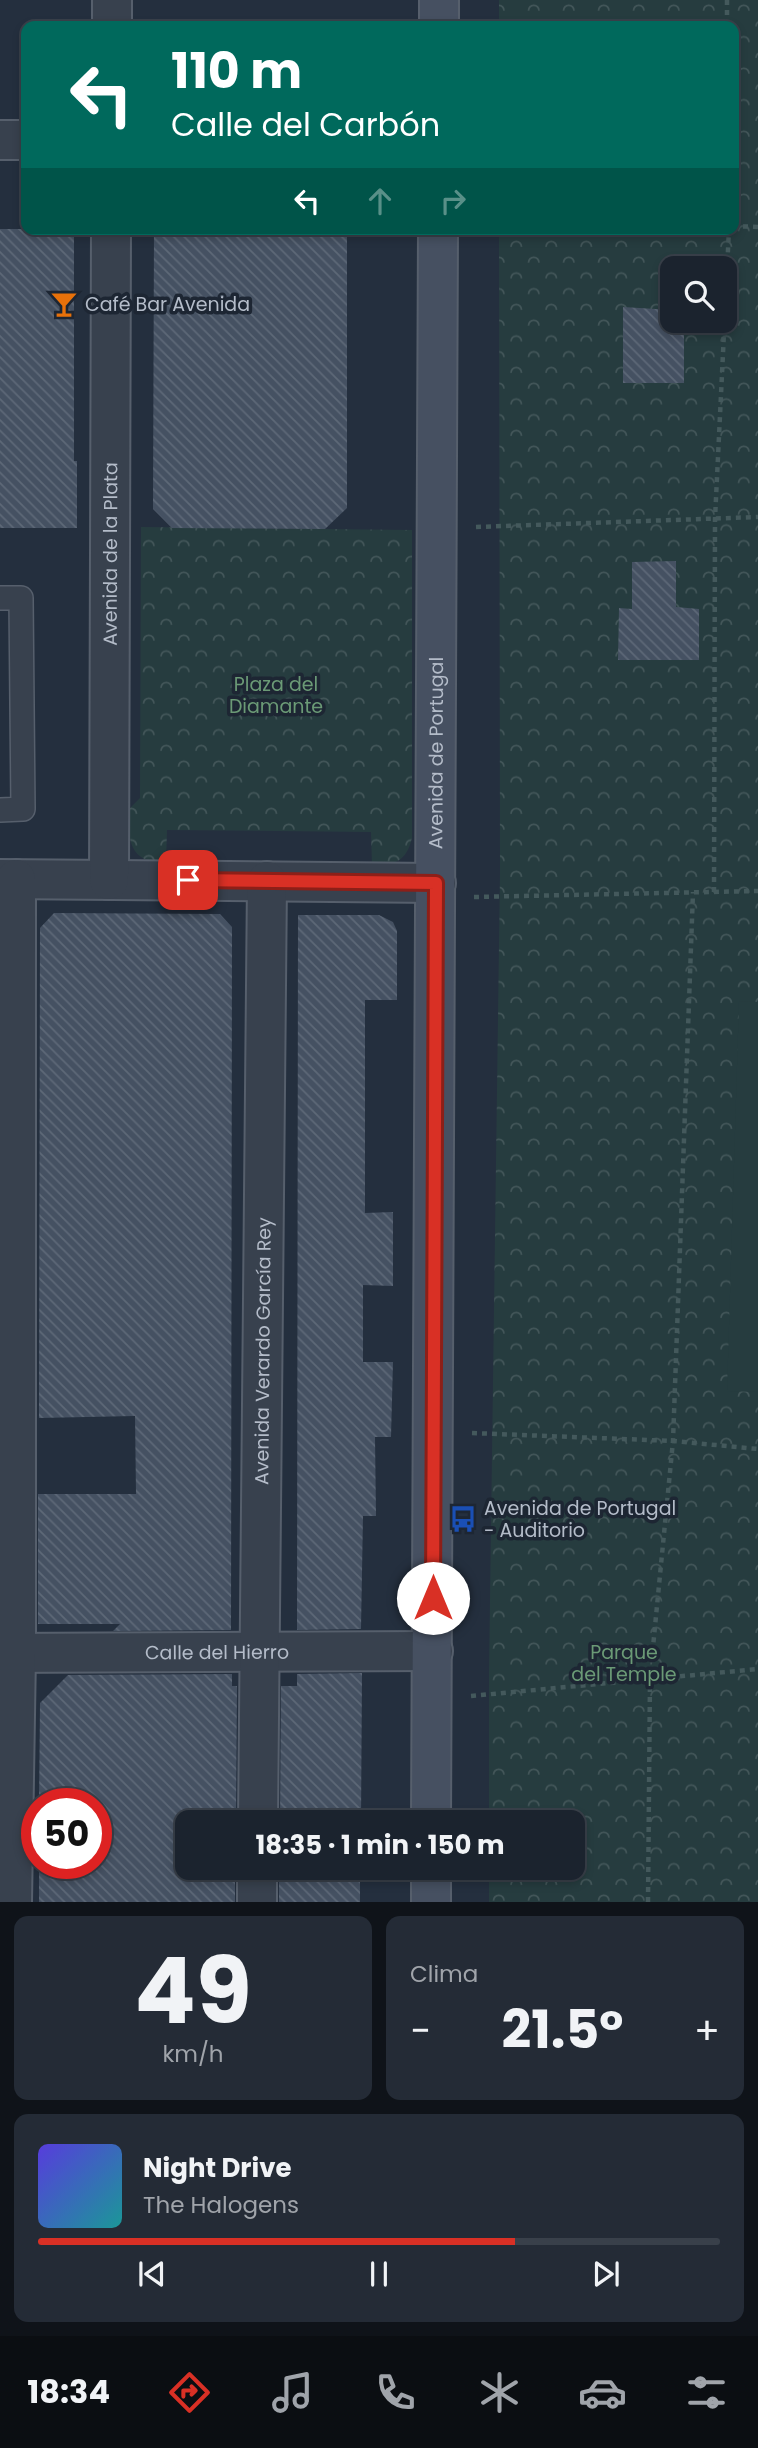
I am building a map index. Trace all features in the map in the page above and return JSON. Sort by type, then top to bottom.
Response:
[{"type":"main road","points":[[439,0],[439,21]]},
{"type":"main road","name":"Avenida de Portugal","points":[[431,1810],[438,235]]},
{"type":"main road","points":[[431,1880],[431,1902]]},
{"type":"street","points":[[112,21],[113,0]]},
{"type":"street","points":[[0,140],[21,140]]},
{"type":"street","name":"Avenida de la Plata","points":[[109,880],[111,235]]},
{"type":"street","points":[[12,1902],[8,1653],[8,879],[267,881],[435,891]]},
{"type":"street","name":"Avenida Verardo García Rey","points":[[258,1810],[267,881]]},
{"type":"street","name":"Calle del Hierro","points":[[8,1653],[433,1651]]},
{"type":"street","points":[[257,1880],[257,1902]]},
{"type":"lane","points":[[0,598],[21,598],[23,809],[0,810]]},
{"type":"path","points":[[727,0],[727,21]]},
{"type":"path","points":[[739,226],[758,226]]},
{"type":"path","points":[[714,892],[715,519],[729,235]]},
{"type":"path","points":[[437,528],[758,517]]},
{"type":"path","points":[[435,891],[758,891]]},
{"type":"path","points":[[648,1902],[650,1678],[673,1441],[693,892]]},
{"type":"path","points":[[433,1431],[673,1441],[758,1449]]},
{"type":"path","points":[[432,1701],[758,1669]]},
{"type":"green space","name":"Parque del Temple","points":[[499,0],[758,0],[758,1902],[489,1902],[489,1880],[585,1880],[585,1810],[489,1810],[500,872],[499,235],[739,235],[739,21],[499,21]]},
{"type":"green space","name":"Plaza del Diamante","points":[[141,527],[412,530],[412,838],[403,857],[393,863],[372,865],[371,832],[167,830],[166,863],[144,859],[133,848],[128,810],[140,798]]},
{"type":"green space","points":[[739,1001],[758,1002],[758,1392],[727,1391]]},
{"type":"building","points":[[0,229],[21,229],[21,235],[74,235],[74,461],[77,461],[77,528],[0,528]]},
{"type":"building","points":[[154,235],[347,235],[347,508],[325,529],[172,528],[153,509]]},
{"type":"building","points":[[623,307],[660,309],[660,333],[684,333],[684,383],[623,383]]},
{"type":"building","points":[[676,561],[676,607],[699,609],[699,660],[618,660],[619,608],[632,609],[632,562]]},
{"type":"building","points":[[54,913],[220,914],[232,927],[231,1630],[113,1631],[120,1624],[38,1624],[38,1494],[136,1494],[135,1416],[39,1418],[40,928]]},
{"type":"building","points":[[298,915],[379,915],[393,922],[397,931],[397,1000],[365,1000],[365,1213],[393,1212],[393,1286],[363,1285],[363,1362],[393,1362],[391,1437],[375,1437],[376,1516],[363,1516],[361,1629],[297,1630]]},
{"type":"building","points":[[362,1673],[361,1810],[280,1810],[281,1686],[297,1686],[297,1674]]},
{"type":"building","points":[[232,1674],[232,1686],[237,1686],[236,1810],[175,1810],[175,1880],[235,1880],[235,1902],[39,1902],[39,1879],[112,1879],[112,1788],[39,1788],[40,1703],[68,1675]]},
{"type":"building","points":[[279,1880],[360,1880],[360,1902],[279,1902]]},
{"type":"place","name":"Café Bar Avenida","points":[[64,304]]},
{"type":"place","name":"Avenida de Portugal - Auditorio","points":[[463,1519]]},
{"type":"route","points":[[188,880],[436,883],[433,1598]]}]
